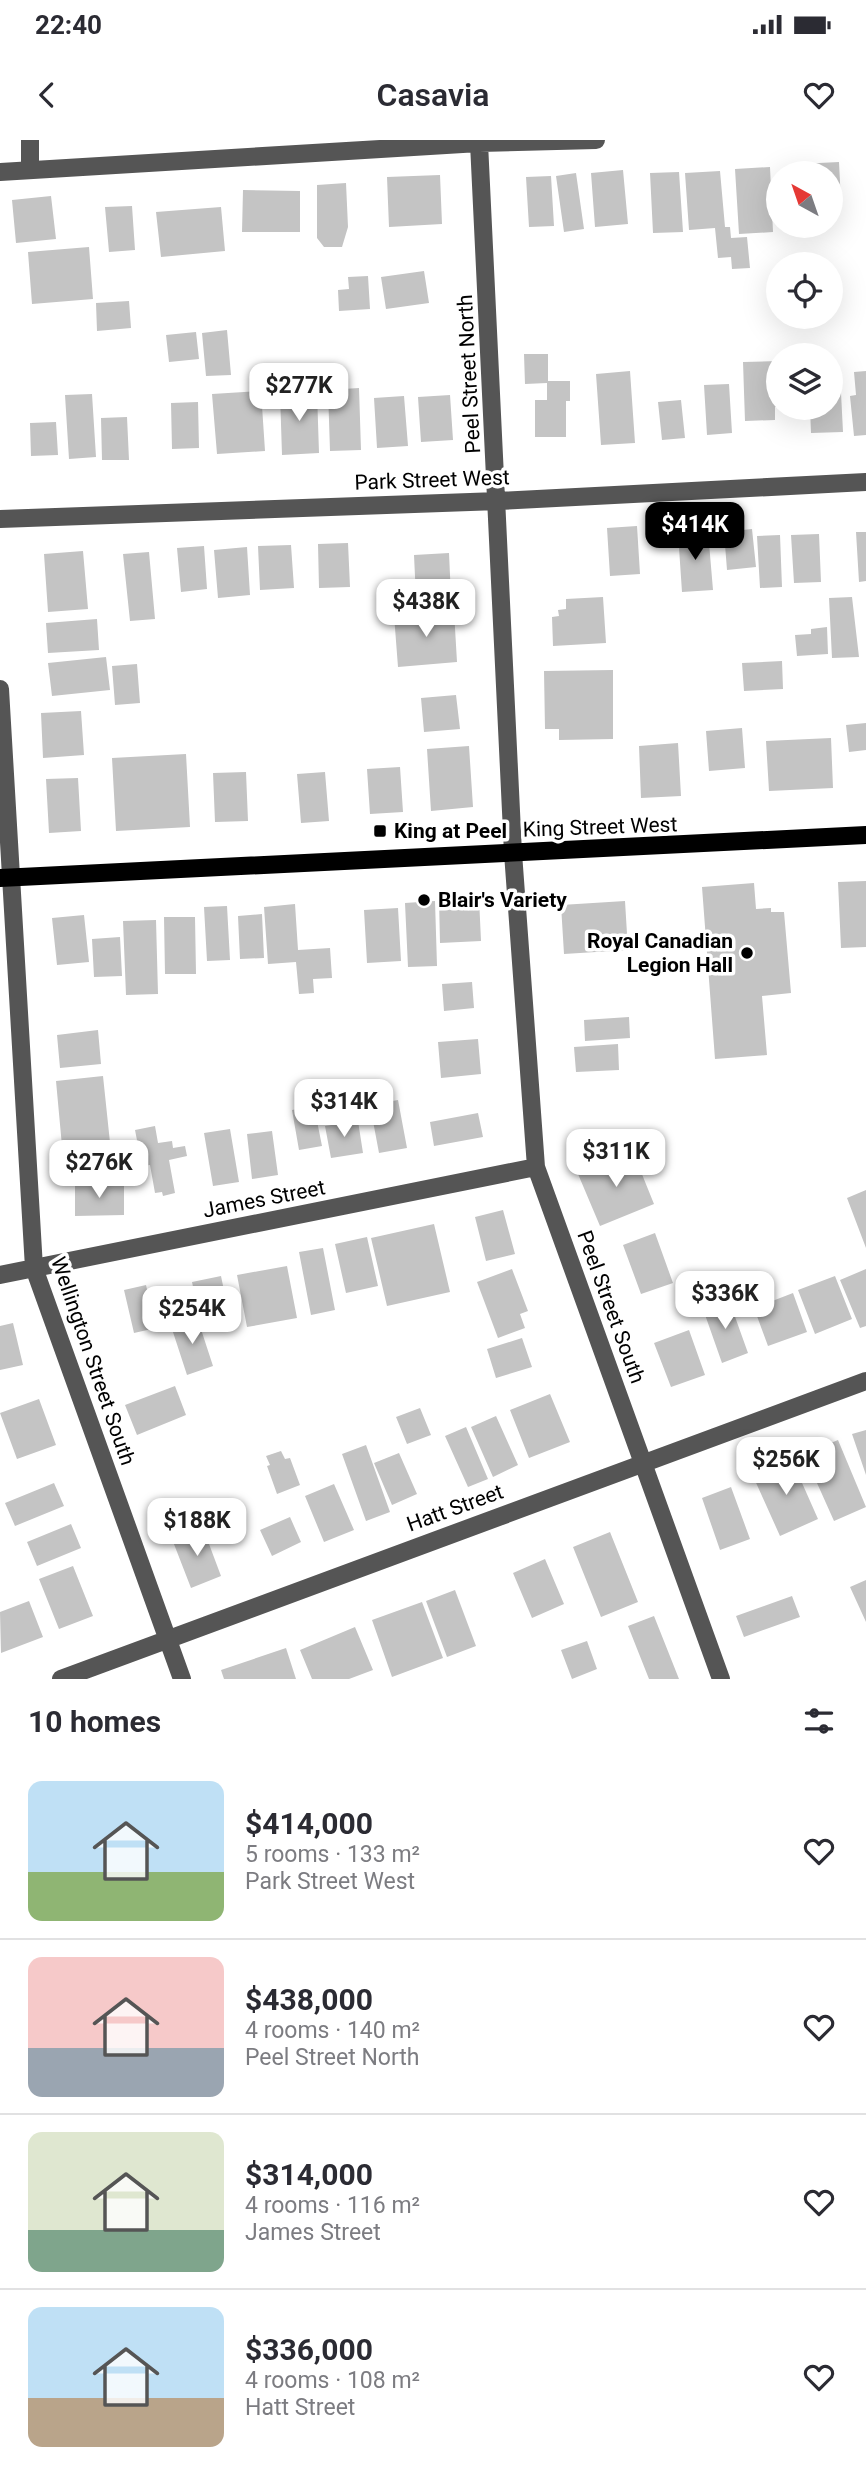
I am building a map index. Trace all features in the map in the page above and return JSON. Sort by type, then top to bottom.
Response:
[{"type":"main road","name":"King Street West","points":[[5,878],[866,835]]},
{"type":"street","points":[[30,140],[30,169]]},
{"type":"street","points":[[0,172],[479,143],[596,140]]},
{"type":"street","name":"Peel Street North","points":[[479,143],[513,853]]},
{"type":"street","name":"Park Street West","points":[[0,519],[498,501],[866,482]]},
{"type":"street","name":"Wellington Street South","points":[[0,689],[5,878],[34,1268],[182,1679]]},
{"type":"street","name":"Peel Street South","points":[[513,853],[536,1167],[722,1679]]},
{"type":"street","name":"James Street","points":[[0,1275],[536,1167]]},
{"type":"street","name":"Hatt Street","points":[[61,1679],[866,1381]]},
{"type":"building","points":[[766,167],[766,232],[739,234],[735,169]]},
{"type":"building","points":[[623,170],[628,224],[595,227],[591,173]]},
{"type":"building","points":[[720,171],[725,227],[730,227],[731,238],[747,237],[750,268],[732,269],[731,257],[718,258],[715,228],[689,230],[685,173]]},
{"type":"building","points":[[679,172],[683,232],[653,233],[650,173]]},
{"type":"building","points":[[576,173],[584,229],[564,232],[556,176]]},
{"type":"building","points":[[440,175],[442,224],[389,227],[387,177]]},
{"type":"building","points":[[551,176],[554,226],[529,227],[526,177]]},
{"type":"building","points":[[346,183],[348,227],[342,247],[324,247],[317,238],[317,185]]},
{"type":"building","points":[[243,190],[300,191],[300,232],[242,232]]},
{"type":"building","points":[[51,196],[56,239],[16,243],[12,200]]},
{"type":"building","points":[[132,206],[135,250],[109,252],[105,207]]},
{"type":"building","points":[[221,207],[225,251],[161,257],[156,212]]},
{"type":"building","points":[[89,247],[93,299],[32,304],[28,252]]},
{"type":"building","points":[[424,271],[429,303],[386,309],[381,277]]},
{"type":"building","points":[[368,276],[370,309],[339,311],[338,290],[349,289],[348,277]]},
{"type":"building","points":[[129,301],[131,328],[97,331],[96,303]]},
{"type":"building","points":[[227,330],[231,375],[206,376],[202,333]]},
{"type":"building","points":[[196,332],[199,359],[169,362],[166,335]]},
{"type":"building","points":[[524,354],[548,354],[548,381],[570,381],[570,401],[566,401],[566,437],[535,437],[535,400],[547,400],[547,383],[525,384]]},
{"type":"building","points":[[766,361],[766,420],[775,420],[745,421],[743,362]]},
{"type":"building","points":[[630,371],[635,443],[601,445],[596,374]]},
{"type":"building","points":[[866,371],[866,435],[854,436],[850,396],[856,395],[854,372]]},
{"type":"building","points":[[729,384],[732,433],[707,435],[704,385]]},
{"type":"building","points":[[359,388],[361,450],[330,451],[328,390]]},
{"type":"building","points":[[261,391],[265,451],[217,454],[212,394]]},
{"type":"building","points":[[317,392],[319,453],[282,455],[280,393]]},
{"type":"building","points":[[92,394],[96,457],[69,459],[65,395]]},
{"type":"building","points":[[450,395],[453,440],[421,442],[418,397]]},
{"type":"building","points":[[404,396],[408,446],[377,448],[374,398]]},
{"type":"building","points":[[681,400],[685,438],[662,440],[658,402]]},
{"type":"building","points":[[198,402],[199,448],[172,449],[171,403]]},
{"type":"building","points":[[127,417],[129,460],[102,460],[101,418]]},
{"type":"building","points":[[810,420],[842,420],[843,432],[811,433]]},
{"type":"building","points":[[56,422],[58,455],[31,456],[30,423]]},
{"type":"building","points":[[637,526],[640,574],[610,576],[607,528]]},
{"type":"building","points":[[752,529],[756,567],[727,570],[724,532]]},
{"type":"building","points":[[708,531],[713,590],[682,592],[678,533]]},
{"type":"building","points":[[856,532],[866,532],[866,581],[859,582]]},
{"type":"building","points":[[819,534],[821,582],[794,583],[791,535]]},
{"type":"building","points":[[780,535],[782,587],[760,588],[757,536]]},
{"type":"building","points":[[348,543],[350,587],[319,588],[318,544]]},
{"type":"building","points":[[291,545],[294,588],[260,590],[258,546]]},
{"type":"building","points":[[204,546],[207,589],[181,592],[177,548]]},
{"type":"building","points":[[247,547],[250,595],[218,598],[214,550]]},
{"type":"building","points":[[83,551],[88,609],[48,612],[44,554]]},
{"type":"building","points":[[149,552],[155,619],[130,621],[123,554]]},
{"type":"building","points":[[449,553],[451,597],[416,598],[414,555]]},
{"type":"building","points":[[603,597],[606,643],[553,646],[552,617],[559,616],[558,610],[566,609],[566,599]]},
{"type":"building","points":[[852,597],[859,657],[832,658],[829,598]]},
{"type":"building","points":[[454,611],[457,662],[398,667],[394,615]]},
{"type":"building","points":[[97,619],[99,650],[48,653],[46,623]]},
{"type":"building","points":[[827,627],[828,654],[797,656],[795,635],[811,634],[811,629]]},
{"type":"building","points":[[106,657],[110,690],[52,696],[48,663]]},
{"type":"building","points":[[782,661],[783,689],[744,691],[742,663]]},
{"type":"building","points":[[137,664],[140,703],[115,705],[112,666]]},
{"type":"building","points":[[613,670],[613,739],[559,740],[559,729],[545,729],[544,671]]},
{"type":"building","points":[[456,695],[460,729],[424,732],[421,698]]},
{"type":"building","points":[[81,711],[84,755],[43,758],[41,713]]},
{"type":"building","points":[[866,723],[866,750],[849,752],[846,725]]},
{"type":"building","points":[[742,728],[745,768],[709,771],[706,731]]},
{"type":"building","points":[[831,738],[833,788],[769,791],[766,741]]},
{"type":"building","points":[[678,743],[681,796],[641,798],[639,746]]},
{"type":"building","points":[[469,746],[473,807],[431,811],[427,749]]},
{"type":"building","points":[[186,754],[190,827],[116,831],[112,758]]},
{"type":"building","points":[[400,767],[403,812],[370,814],[367,769]]},
{"type":"building","points":[[246,772],[248,821],[215,822],[213,773]]},
{"type":"building","points":[[325,772],[329,821],[301,823],[297,774]]},
{"type":"building","points":[[78,778],[81,831],[49,833],[46,779]]},
{"type":"building","points":[[866,881],[866,947],[841,948],[838,882]]},
{"type":"building","name":"Royal Canadian Legion Hall","points":[[754,883],[756,909],[771,908],[771,912],[784,912],[791,993],[762,996],[767,1055],[715,1059],[702,887]]},
{"type":"building","points":[[479,898],[481,941],[440,943],[439,899]]},
{"type":"building","points":[[435,901],[437,966],[408,967],[405,903]]},
{"type":"building","points":[[625,901],[628,950],[564,954],[561,905]]},
{"type":"building","points":[[295,904],[298,950],[330,948],[332,978],[313,979],[314,993],[299,994],[296,962],[268,964],[264,907]]},
{"type":"building","points":[[227,906],[230,960],[207,961],[204,907]]},
{"type":"building","points":[[398,908],[401,961],[367,963],[364,910]]},
{"type":"building","points":[[262,914],[264,958],[240,959],[238,916]]},
{"type":"building","points":[[84,915],[89,962],[57,965],[52,918]]},
{"type":"building","points":[[164,917],[195,917],[196,974],[165,974]]},
{"type":"building","points":[[156,920],[158,994],[126,995],[123,921]]},
{"type":"building","points":[[120,937],[122,976],[94,977],[92,939]]},
{"type":"building","points":[[472,982],[474,1008],[444,1011],[442,984]]},
{"type":"building","points":[[629,1017],[630,1038],[585,1041],[584,1020]]},
{"type":"building","points":[[98,1030],[101,1064],[60,1068],[57,1035]]},
{"type":"building","points":[[478,1039],[481,1074],[441,1078],[438,1042]]},
{"type":"building","points":[[618,1044],[619,1070],[576,1072],[574,1047]]},
{"type":"building","points":[[103,1076],[111,1152],[63,1157],[56,1081]]},
{"type":"building","points":[[398,1100],[407,1148],[379,1153],[370,1105]]},
{"type":"building","points":[[314,1106],[322,1146],[299,1150],[292,1110]]},
{"type":"building","points":[[478,1113],[483,1137],[434,1146],[430,1122]]},
{"type":"building","points":[[358,1121],[363,1153],[331,1158],[325,1126]]},
{"type":"building","points":[[155,1126],[158,1143],[172,1141],[173,1148],[185,1146],[187,1156],[169,1160],[175,1193],[163,1196],[162,1192],[155,1193],[150,1165],[142,1166],[135,1130]]},
{"type":"building","points":[[230,1129],[239,1182],[213,1186],[204,1133]]},
{"type":"building","points":[[272,1131],[278,1175],[252,1179],[247,1134]]},
{"type":"building","points":[[633,1152],[654,1204],[600,1226],[578,1174]]},
{"type":"building","points":[[75,1185],[124,1185],[124,1215],[75,1216]]},
{"type":"building","points":[[866,1190],[866,1248],[847,1198]]},
{"type":"building","points":[[503,1210],[515,1254],[486,1261],[475,1217]]},
{"type":"building","points":[[434,1224],[450,1292],[387,1306],[371,1238]]},
{"type":"building","points":[[655,1233],[673,1283],[641,1294],[623,1245]]},
{"type":"building","points":[[367,1237],[378,1286],[346,1293],[335,1244]]},
{"type":"building","points":[[323,1248],[335,1310],[311,1315],[299,1252]]},
{"type":"building","points":[[287,1266],[297,1318],[247,1327],[237,1275]]},
{"type":"building","points":[[512,1269],[528,1311],[520,1314],[525,1328],[498,1338],[477,1282]]},
{"type":"building","points":[[866,1269],[866,1326],[860,1328],[840,1280]]},
{"type":"building","points":[[221,1276],[231,1324],[202,1330],[192,1282]]},
{"type":"building","points":[[835,1276],[852,1319],[815,1334],[798,1290]]},
{"type":"building","points":[[146,1285],[156,1328],[134,1333],[124,1290]]},
{"type":"building","points":[[793,1293],[807,1332],[768,1346],[754,1308]]},
{"type":"building","points":[[729,1300],[748,1353],[722,1363],[703,1309]]},
{"type":"building","points":[[197,1317],[213,1366],[187,1375],[171,1326]]},
{"type":"building","points":[[13,1323],[23,1365],[0,1370],[0,1326]]},
{"type":"building","points":[[689,1330],[705,1375],[671,1387],[654,1343]]},
{"type":"building","points":[[522,1338],[532,1367],[496,1378],[487,1349]]},
{"type":"building","points":[[175,1386],[186,1415],[137,1435],[125,1405]]},
{"type":"building","points":[[550,1394],[570,1442],[529,1458],[510,1410]]},
{"type":"building","points":[[39,1399],[56,1445],[17,1459],[0,1413]]},
{"type":"building","points":[[420,1408],[431,1435],[407,1444],[396,1417]]},
{"type":"building","points":[[496,1416],[518,1465],[493,1477],[471,1427]]},
{"type":"building","points":[[466,1427],[488,1479],[468,1487],[445,1436]]},
{"type":"building","points":[[866,1430],[866,1475],[852,1434]]},
{"type":"building","points":[[838,1440],[866,1507],[834,1521],[804,1454]]},
{"type":"building","points":[[366,1445],[390,1512],[366,1521],[342,1454]]},
{"type":"building","points":[[281,1451],[285,1459],[290,1458],[300,1485],[277,1494],[266,1456]]},
{"type":"building","points":[[399,1453],[417,1494],[392,1505],[374,1463]]},
{"type":"building","points":[[791,1458],[818,1519],[780,1536],[753,1476]]},
{"type":"building","points":[[54,1483],[64,1506],[15,1526],[5,1503]]},
{"type":"building","points":[[334,1484],[354,1530],[324,1542],[305,1496]]},
{"type":"building","points":[[731,1487],[750,1539],[720,1550],[702,1498]]},
{"type":"building","points":[[290,1517],[301,1542],[272,1556],[260,1530]]},
{"type":"building","points":[[71,1524],[81,1548],[37,1566],[27,1542]]},
{"type":"building","points":[[203,1528],[221,1576],[191,1588],[172,1539]]},
{"type":"building","points":[[610,1532],[638,1602],[601,1617],[573,1547]]},
{"type":"building","points":[[545,1559],[564,1604],[532,1618],[513,1573]]},
{"type":"building","points":[[73,1566],[93,1616],[59,1629],[39,1579]]},
{"type":"building","points":[[866,1580],[866,1622],[850,1587]]},
{"type":"building","points":[[455,1590],[476,1646],[447,1657],[426,1601]]},
{"type":"building","points":[[792,1596],[800,1617],[744,1637],[736,1616]]},
{"type":"building","points":[[29,1601],[43,1637],[1,1653],[0,1612]]},
{"type":"building","points":[[422,1602],[443,1658],[392,1677],[372,1620]]},
{"type":"building","points":[[654,1616],[679,1679],[649,1679],[628,1626]]},
{"type":"building","points":[[355,1627],[373,1670],[349,1679],[312,1679],[300,1650]]},
{"type":"building","points":[[587,1641],[597,1669],[572,1679],[561,1650]]},
{"type":"building","points":[[286,1648],[296,1679],[224,1679],[221,1670]]},
{"type":"place","name":"King at Peel","points":[[380,831]]},
{"type":"place","name":"Blair's Variety","points":[[424,900]]},
{"type":"place","name":"Royal Canadian Legion Hall","points":[[747,953]]}]
